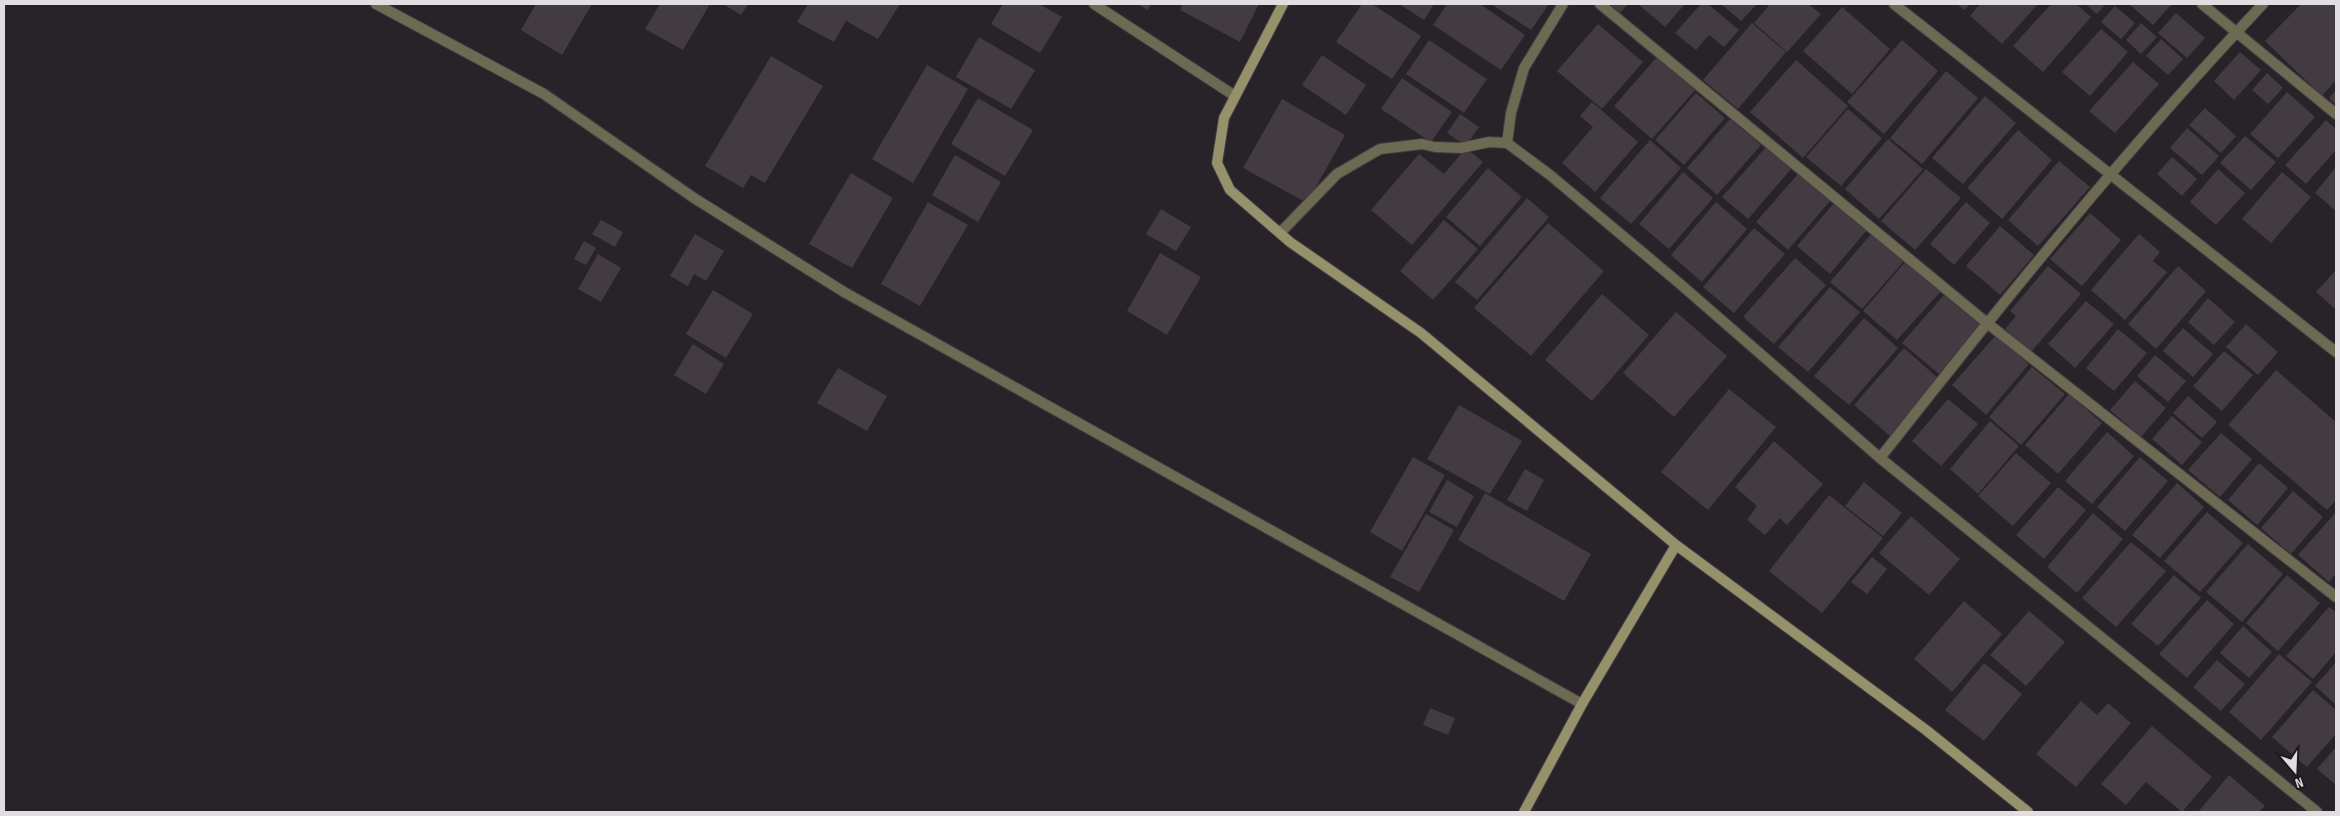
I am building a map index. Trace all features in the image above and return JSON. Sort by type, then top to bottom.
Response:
[{"type":"street","points":[[376,4],[544,94],[694,198],[844,292],[1582,704]]},
{"type":"street","points":[[1094,4],[1235,96]]},
{"type":"street","points":[[1283,4],[1224,118],[1217,163],[1230,190],[1290,242],[1421,333],[1676,545],[1926,730],[2028,812]]},
{"type":"street","points":[[1507,143],[1511,113],[1524,68],[1563,4]]},
{"type":"street","points":[[1600,4],[1987,323],[2336,597]]},
{"type":"street","points":[[1894,4],[2110,172],[2336,352]]},
{"type":"street","points":[[2202,4],[2336,114]]},
{"type":"street","points":[[1880,458],[2110,172],[2263,4]]},
{"type":"street","points":[[1280,233],[1337,174],[1380,149],[1422,144],[1435,147],[1461,148],[1489,142],[1507,143],[1550,175],[1679,283],[1880,458],[2317,812]]},
{"type":"street","points":[[1524,812],[1582,704],[1676,545]]},
{"type":"building","points":[[536,4],[592,4],[562,55],[521,30]]},
{"type":"building","points":[[660,4],[710,4],[683,50],[645,29]]},
{"type":"building","points":[[723,4],[748,4],[741,15]]},
{"type":"building","points":[[808,4],[900,4],[878,39],[846,21],[834,42],[797,22]]},
{"type":"building","points":[[1003,4],[1039,4],[1062,17],[1040,53],[991,24]]},
{"type":"building","points":[[1137,4],[1151,4],[1148,10]]},
{"type":"building","points":[[1183,4],[1259,4],[1240,42],[1180,10]]},
{"type":"building","points":[[1362,4],[1372,4],[1421,36],[1392,79],[1336,42]]},
{"type":"building","points":[[1399,4],[1434,4],[1424,20]]},
{"type":"building","points":[[1447,4],[1480,4],[1525,35],[1501,70],[1433,25]]},
{"type":"building","points":[[1491,4],[1549,4],[1531,30]]},
{"type":"building","points":[[1609,4],[1628,4],[1620,13]]},
{"type":"building","points":[[1638,4],[1685,4],[1665,27]]},
{"type":"building","points":[[1701,4],[1708,4],[1739,30],[1724,47],[1709,35],[1696,50],[1675,33]]},
{"type":"building","points":[[1721,4],[1757,4],[1741,21]]},
{"type":"building","points":[[1770,4],[1808,4],[1821,14],[1787,52],[1754,23]]},
{"type":"building","points":[[1957,4],[1970,4],[1964,10]]},
{"type":"building","points":[[1980,4],[2038,4],[2002,44],[1970,16]]},
{"type":"building","points":[[2051,4],[2076,4],[2091,17],[2043,72],[2013,46]]},
{"type":"building","points":[[2085,4],[2106,4],[2097,14]]},
{"type":"building","points":[[2129,4],[2172,4],[2153,25]]},
{"type":"building","points":[[2301,4],[2336,4],[2336,80],[2322,96],[2265,41]]},
{"type":"building","points":[[2115,6],[2135,23],[2121,39],[2101,22]]},
{"type":"building","points":[[1842,7],[1890,49],[1852,94],[1803,51]]},
{"type":"building","points":[[2176,13],[2205,38],[2187,58],[2158,33]]},
{"type":"building","points":[[1752,23],[1786,52],[1738,109],[1703,80]]},
{"type":"building","points":[[2141,23],[2157,37],[2141,54],[2126,40]]},
{"type":"building","points":[[1598,24],[1643,62],[1602,109],[1557,71]]},
{"type":"building","points":[[2101,29],[2128,52],[2090,96],[2062,72]]},
{"type":"building","points":[[979,37],[1035,70],[1011,109],[956,77]]},
{"type":"building","points":[[2161,39],[2183,59],[2168,75],[2146,56]]},
{"type":"building","points":[[1429,40],[1487,79],[1464,113],[1406,74]]},
{"type":"building","points":[[1902,40],[1938,71],[1884,134],[1847,102]]},
{"type":"building","points":[[2240,52],[2261,70],[2234,100],[2214,81]]},
{"type":"building","points":[[1322,55],[1366,85],[1346,115],[1302,85]]},
{"type":"building","points":[[771,56],[823,86],[765,183],[751,175],[743,188],[705,166]]},
{"type":"building","points":[[1657,57],[1695,90],[1652,139],[1614,106]]},
{"type":"building","points":[[1796,60],[1848,106],[1803,158],[1750,112]]},
{"type":"building","points":[[2133,62],[2159,84],[2115,133],[2089,111]]},
{"type":"building","points":[[927,65],[968,89],[913,183],[872,159]]},
{"type":"building","points":[[1946,71],[1978,98],[1922,164],[1890,138]]},
{"type":"building","points":[[2267,73],[2283,88],[2268,104],[2252,90]]},
{"type":"building","points":[[1402,78],[1452,112],[1431,142],[1381,109]]},
{"type":"building","points":[[2336,90],[2336,105],[2329,98]]},
{"type":"building","points":[[2287,92],[2315,117],[2278,158],[2250,134]]},
{"type":"building","points":[[1696,93],[1725,118],[1684,165],[1655,140]]},
{"type":"building","points":[[1985,96],[2016,123],[1963,184],[1932,158]]},
{"type":"building","points":[[978,98],[1033,130],[1005,176],[951,144]]},
{"type":"building","points":[[1282,99],[1345,135],[1307,203],[1243,168]]},
{"type":"building","points":[[1592,102],[1638,142],[1595,192],[1562,163],[1593,127],[1580,116]]},
{"type":"building","points":[[2205,108],[2236,136],[2221,153],[2189,125]]},
{"type":"building","points":[[1848,109],[1882,138],[1841,186],[1806,157]]},
{"type":"building","points":[[1460,114],[1479,127],[1466,146],[1447,133]]},
{"type":"building","points":[[1730,119],[1761,145],[1717,195],[1687,168]]},
{"type":"building","points":[[2326,120],[2336,129],[2336,150],[2306,184],[2285,165]]},
{"type":"building","points":[[2187,128],[2219,156],[2202,175],[2170,148]]},
{"type":"building","points":[[2018,130],[2052,160],[2002,219],[1967,188]]},
{"type":"building","points":[[2245,136],[2276,162],[2251,190],[2220,163]]},
{"type":"building","points":[[1888,139],[1923,169],[1879,219],[1845,189]]},
{"type":"building","points":[[1650,140],[1681,168],[1631,224],[1600,198]]},
{"type":"building","points":[[1766,147],[1791,169],[1748,219],[1722,197]]},
{"type":"building","points":[[1466,148],[1483,162],[1412,245],[1371,210],[1419,154],[1444,174]]},
{"type":"building","points":[[955,155],[1001,182],[978,222],[932,195]]},
{"type":"building","points":[[2172,157],[2197,179],[2182,196],[2157,174]]},
{"type":"building","points":[[2059,161],[2090,187],[2038,246],[2008,220]]},
{"type":"building","points":[[2336,167],[2336,211],[2315,193]]},
{"type":"building","points":[[1488,168],[1522,197],[1480,246],[1446,217]]},
{"type":"building","points":[[1926,169],[1961,198],[1915,250],[1881,221]]},
{"type":"building","points":[[2218,169],[2245,193],[2216,225],[2190,202]]},
{"type":"building","points":[[1683,172],[1713,198],[1669,249],[1639,224]]},
{"type":"building","points":[[2282,172],[2311,197],[2271,243],[2242,219]]},
{"type":"building","points":[[851,173],[893,198],[852,268],[809,244]]},
{"type":"building","points":[[1798,174],[1830,201],[1788,250],[1756,222]]},
{"type":"building","points":[[1527,198],[1549,217],[1477,300],[1455,282]]},
{"type":"building","points":[[928,202],[968,225],[920,306],[881,284]]},
{"type":"building","points":[[1716,202],[1747,229],[1702,282],[1671,255]]},
{"type":"building","points":[[1835,202],[1867,230],[1830,274],[1797,246]]},
{"type":"building","points":[[1966,202],[1990,223],[1954,265],[1930,244]]},
{"type":"building","points":[[1161,209],[1191,227],[1176,251],[1146,234]]},
{"type":"building","points":[[2090,213],[2121,240],[2082,286],[2050,259]]},
{"type":"building","points":[[601,220],[623,232],[615,247],[592,234]]},
{"type":"building","points":[[1444,220],[1478,249],[1433,300],[1400,271]]},
{"type":"building","points":[[1548,223],[1604,271],[1531,356],[1474,308]]},
{"type":"building","points":[[2000,226],[2034,255],[2000,295],[1966,266]]},
{"type":"building","points":[[1754,228],[1785,254],[1734,313],[1703,287]]},
{"type":"building","points":[[1872,233],[1904,261],[1862,309],[1830,282]]},
{"type":"building","points":[[695,234],[724,251],[706,281],[694,274],[688,286],[670,276]]},
{"type":"building","points":[[2139,234],[2160,252],[2153,261],[2167,272],[2125,320],[2091,290]]},
{"type":"building","points":[[584,241],[596,248],[586,265],[574,259]]},
{"type":"building","points":[[1160,253],[1201,277],[1167,335],[1127,311]]},
{"type":"building","points":[[598,254],[621,268],[601,302],[578,289]]},
{"type":"building","points":[[1795,258],[1826,285],[1774,344],[1743,317]]},
{"type":"building","points":[[1906,261],[1941,291],[1897,340],[1863,311]]},
{"type":"building","points":[[2048,266],[2081,294],[2031,352],[2005,329],[2016,316],[2010,311]]},
{"type":"building","points":[[2178,266],[2206,291],[2156,349],[2128,324]]},
{"type":"building","points":[[2336,270],[2336,306],[2334,308],[2316,292]]},
{"type":"building","points":[[1830,287],[1860,312],[1808,372],[1778,347]]},
{"type":"building","points":[[713,290],[753,314],[726,358],[686,334]]},
{"type":"building","points":[[1602,294],[1649,335],[1592,401],[1545,360]]},
{"type":"building","points":[[1944,295],[1981,326],[1939,374],[1902,343]]},
{"type":"building","points":[[2208,298],[2235,322],[2214,345],[2188,322]]},
{"type":"building","points":[[2086,301],[2114,324],[2075,368],[2048,344]]},
{"type":"building","points":[[1676,312],[1727,356],[1674,417],[1623,373]]},
{"type":"building","points":[[1864,318],[1898,348],[1849,405],[1814,376]]},
{"type":"building","points":[[2246,324],[2278,352],[2258,375],[2226,347]]},
{"type":"building","points":[[2183,328],[2213,354],[2193,377],[2163,351]]},
{"type":"building","points":[[2118,329],[2147,353],[2114,391],[2086,368]]},
{"type":"building","points":[[1996,335],[2029,364],[1986,415],[1952,385]]},
{"type":"building","points":[[693,344],[724,364],[706,394],[674,375]]},
{"type":"building","points":[[1904,348],[1939,379],[1890,436],[1854,405]]},
{"type":"building","points":[[2224,351],[2253,375],[2222,411],[2193,386]]},
{"type":"building","points":[[2155,355],[2186,381],[2168,402],[2137,376]]},
{"type":"building","points":[[2032,367],[2065,394],[2021,445],[1989,417]]},
{"type":"building","points":[[838,368],[887,396],[867,431],[817,403]]},
{"type":"building","points":[[2276,370],[2336,422],[2336,500],[2327,510],[2228,425]]},
{"type":"building","points":[[2135,381],[2166,408],[2141,437],[2110,410]]},
{"type":"building","points":[[1729,389],[1776,427],[1708,510],[1661,472]]},
{"type":"building","points":[[2069,394],[2102,423],[2058,474],[2025,445]]},
{"type":"building","points":[[2188,396],[2217,422],[2202,438],[2173,413]]},
{"type":"building","points":[[1948,399],[1978,424],[1941,466],[1912,441]]},
{"type":"building","points":[[1459,405],[1522,441],[1490,494],[1427,459]]},
{"type":"building","points":[[2172,416],[2202,442],[2182,465],[2152,439]]},
{"type":"building","points":[[1990,421],[2019,446],[1978,494],[1950,469]]},
{"type":"building","points":[[2107,432],[2134,456],[2092,504],[2065,481]]},
{"type":"building","points":[[2221,433],[2252,459],[2220,497],[2188,470]]},
{"type":"building","points":[[1774,441],[1823,484],[1787,525],[1780,518],[1765,535],[1747,520],[1757,506],[1735,487]]},
{"type":"building","points":[[2016,453],[2051,483],[2013,526],[1978,496]]},
{"type":"building","points":[[1413,457],[1445,475],[1402,551],[1370,532]]},
{"type":"building","points":[[2140,457],[2168,481],[2125,531],[2097,507]]},
{"type":"building","points":[[2259,463],[2288,488],[2257,525],[2228,500]]},
{"type":"building","points":[[1525,469],[1544,480],[1527,511],[1507,500]]},
{"type":"building","points":[[1447,480],[1474,496],[1457,527],[1429,512]]},
{"type":"building","points":[[1864,482],[1902,513],[1883,536],[1845,506]]},
{"type":"building","points":[[2177,483],[2204,507],[2160,558],[2132,535]]},
{"type":"building","points":[[2058,487],[2086,510],[2044,559],[2016,535]]},
{"type":"building","points":[[2293,491],[2323,517],[2291,554],[2261,528]]},
{"type":"building","points":[[1485,493],[1591,554],[1564,601],[1458,540]]},
{"type":"building","points":[[1829,495],[1883,538],[1822,613],[1769,571]]},
{"type":"building","points":[[2207,512],[2243,543],[2200,592],[2164,561]]},
{"type":"building","points":[[2336,512],[2336,574],[2329,582],[2298,555]]},
{"type":"building","points":[[2093,513],[2123,539],[2077,593],[2047,567]]},
{"type":"building","points":[[1426,514],[1454,530],[1419,592],[1390,577]]},
{"type":"building","points":[[1911,516],[1960,559],[1929,595],[1879,553]]},
{"type":"building","points":[[2131,542],[2166,571],[2116,627],[2082,598]]},
{"type":"building","points":[[2248,544],[2283,574],[2242,622],[2206,592]]},
{"type":"building","points":[[1872,557],[1887,569],[1867,594],[1851,582]]},
{"type":"building","points":[[2174,575],[2201,598],[2158,646],[2131,624]]},
{"type":"building","points":[[2287,575],[2320,603],[2278,651],[2246,623]]},
{"type":"building","points":[[2207,600],[2234,624],[2187,678],[2159,654]]},
{"type":"building","points":[[1964,601],[2002,634],[1952,692],[1914,659]]},
{"type":"building","points":[[2329,607],[2336,612],[2336,652],[2313,679],[2286,656]]},
{"type":"building","points":[[2029,611],[2065,642],[2026,686],[1990,655]]},
{"type":"building","points":[[2243,626],[2272,652],[2249,678],[2220,653]]},
{"type":"building","points":[[2279,654],[2312,682],[2261,740],[2229,712]]},
{"type":"building","points":[[2217,660],[2245,684],[2221,711],[2193,687]]},
{"type":"building","points":[[2336,662],[2336,705],[2315,686]]},
{"type":"building","points":[[1984,663],[2022,694],[1984,741],[1945,710]]},
{"type":"building","points":[[2313,690],[2336,710],[2336,734],[2307,767],[2272,737]]},
{"type":"building","points":[[2081,701],[2097,715],[2108,703],[2131,723],[2076,787],[2036,754]]},
{"type":"building","points":[[1430,708],[1455,718],[1448,735],[1423,725]]},
{"type":"building","points":[[2152,726],[2212,777],[2182,812],[2146,782],[2126,805],[2101,784]]},
{"type":"building","points":[[2336,747],[2336,785],[2317,769]]},
{"type":"building","points":[[2229,775],[2265,806],[2259,812],[2198,812]]}]
